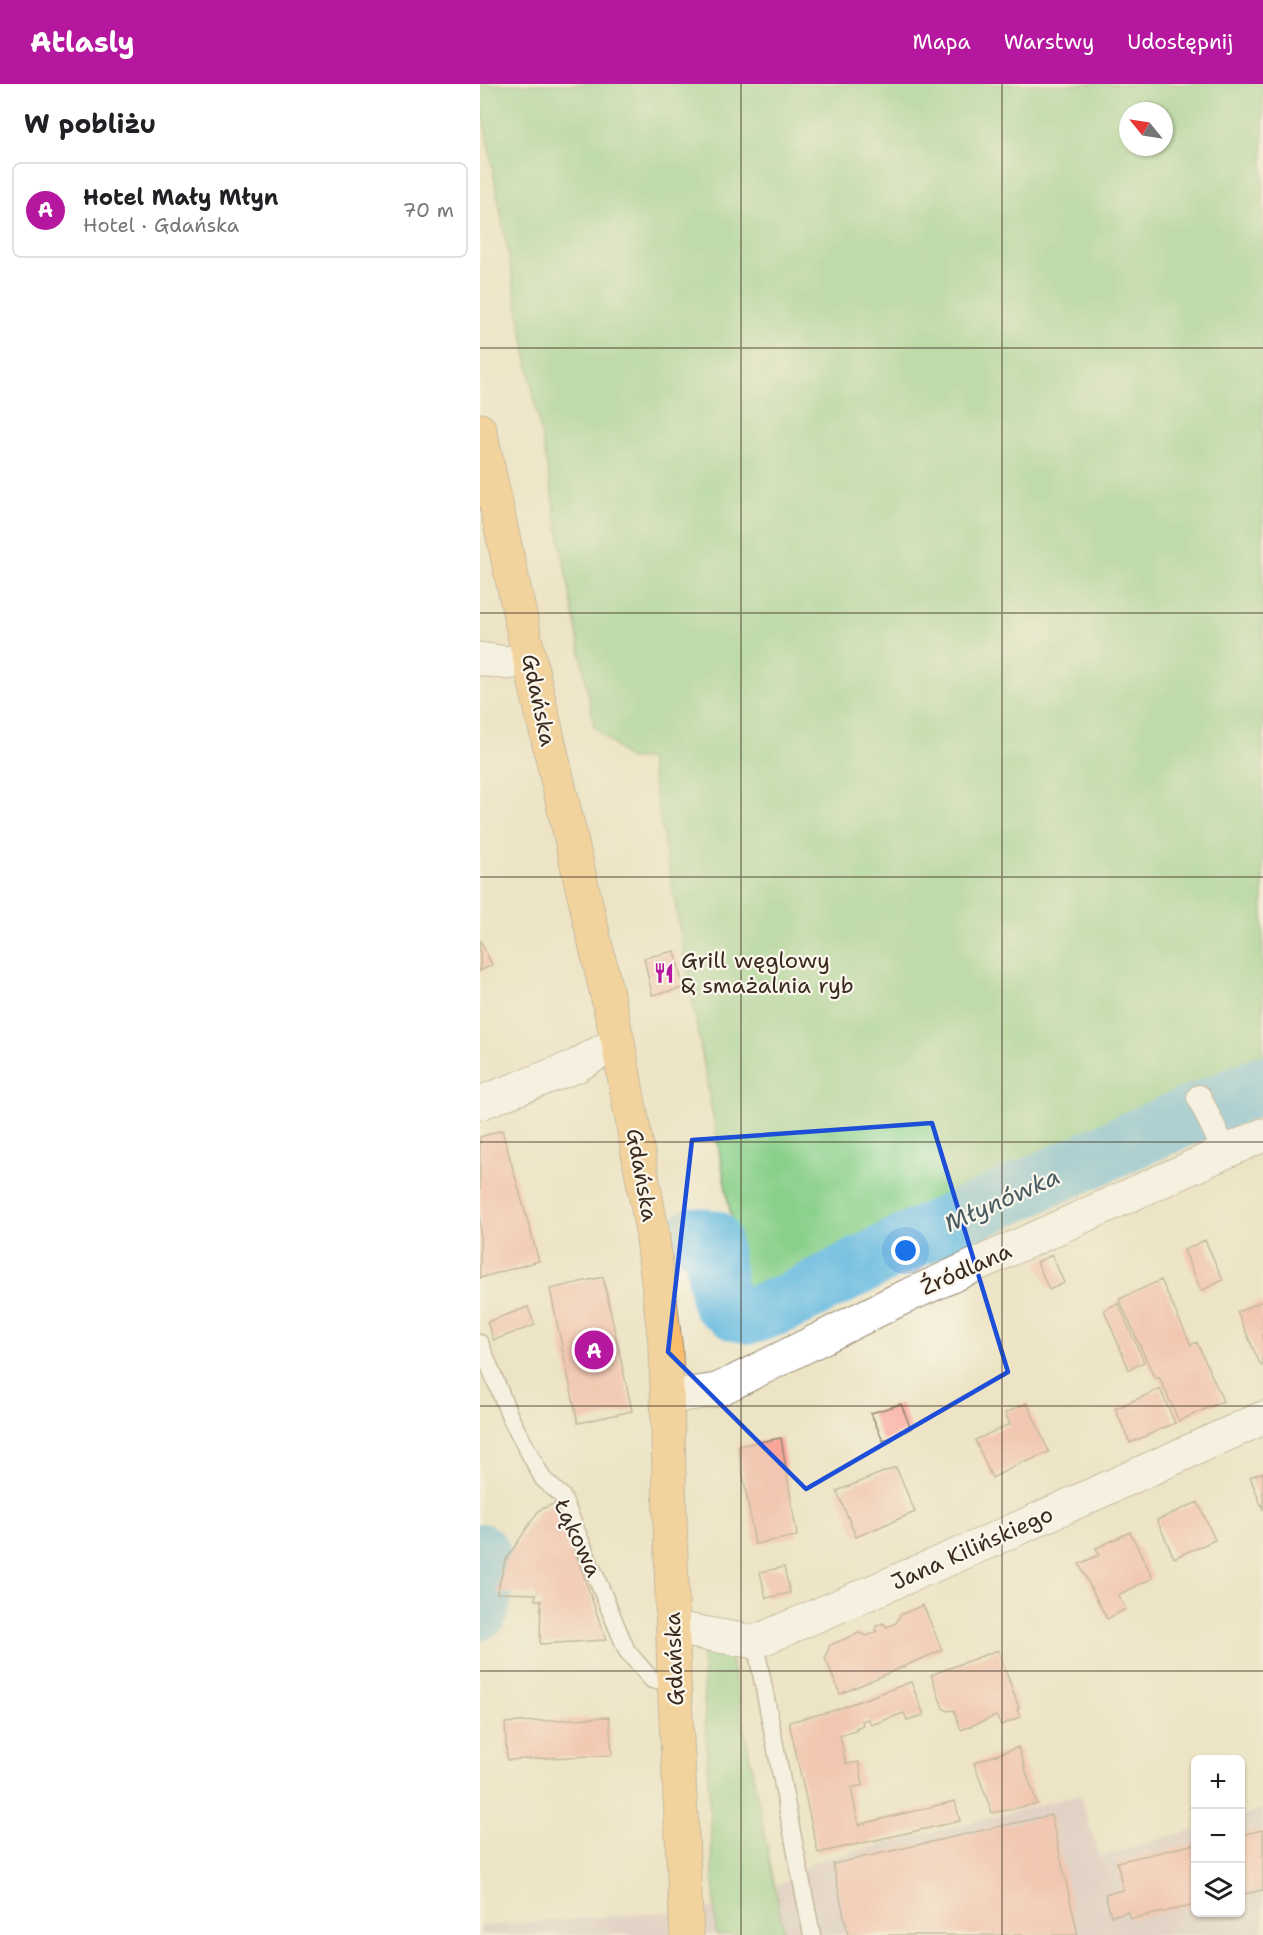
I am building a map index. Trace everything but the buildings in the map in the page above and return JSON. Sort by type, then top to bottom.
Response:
[{"type":"main road","name":"Gdańska","points":[[480,430],[529,657],[618,1042],[652,1231],[666,1351],[674,1680],[687,1935]]},
{"type":"street","points":[[480,660],[508,663],[529,657]]},
{"type":"street","points":[[480,1103],[576,1066],[618,1042]]},
{"type":"street","points":[[1199,1097],[1221,1143]]},
{"type":"street","name":"Źródlana","points":[[668,1397],[717,1390],[896,1300],[1221,1143],[1263,1135]]},
{"type":"street","name":"Jana Kilińskiego","points":[[755,1642],[981,1545],[1263,1418]]},
{"type":"street","points":[[673,1628],[755,1642]]},
{"type":"lane","name":"Łąkowa","points":[[480,1343],[511,1419],[532,1459],[543,1479],[562,1496],[627,1651],[652,1680],[674,1680]]},
{"type":"lane","points":[[755,1642],[812,1935]]},
{"type":"highlighted area","points":[[932,1123],[1008,1372],[806,1489],[668,1352],[692,1140]]},
{"type":"shaded area","points":[[1079,1795],[1100,1857],[1191,1830],[1191,1917],[1245,1917],[1245,1815],[1263,1809],[1263,1935],[480,1935],[480,1926],[745,1906],[814,1862]]},
{"type":"green space","points":[[480,84],[1263,84],[1263,1068],[763,1291],[744,1289],[649,759],[628,759],[594,726],[480,99]]},
{"type":"green space","points":[[716,1649],[724,1650],[731,1659],[784,1935],[716,1935],[702,1654]]},
{"type":"waterway","name":"Młynówka","points":[[694,1236],[711,1238],[720,1301],[736,1312],[752,1315],[789,1302],[901,1245],[1263,1084]]},
{"type":"waterway","name":"Młynówka","points":[[480,1552],[487,1579],[480,1611]]},
{"type":"place","name":"Grill węglowy & smażalnia ryb","points":[[664,973]]},
{"type":"place","name":"Hotel Mały Młyn","points":[[594,1350]]}]
